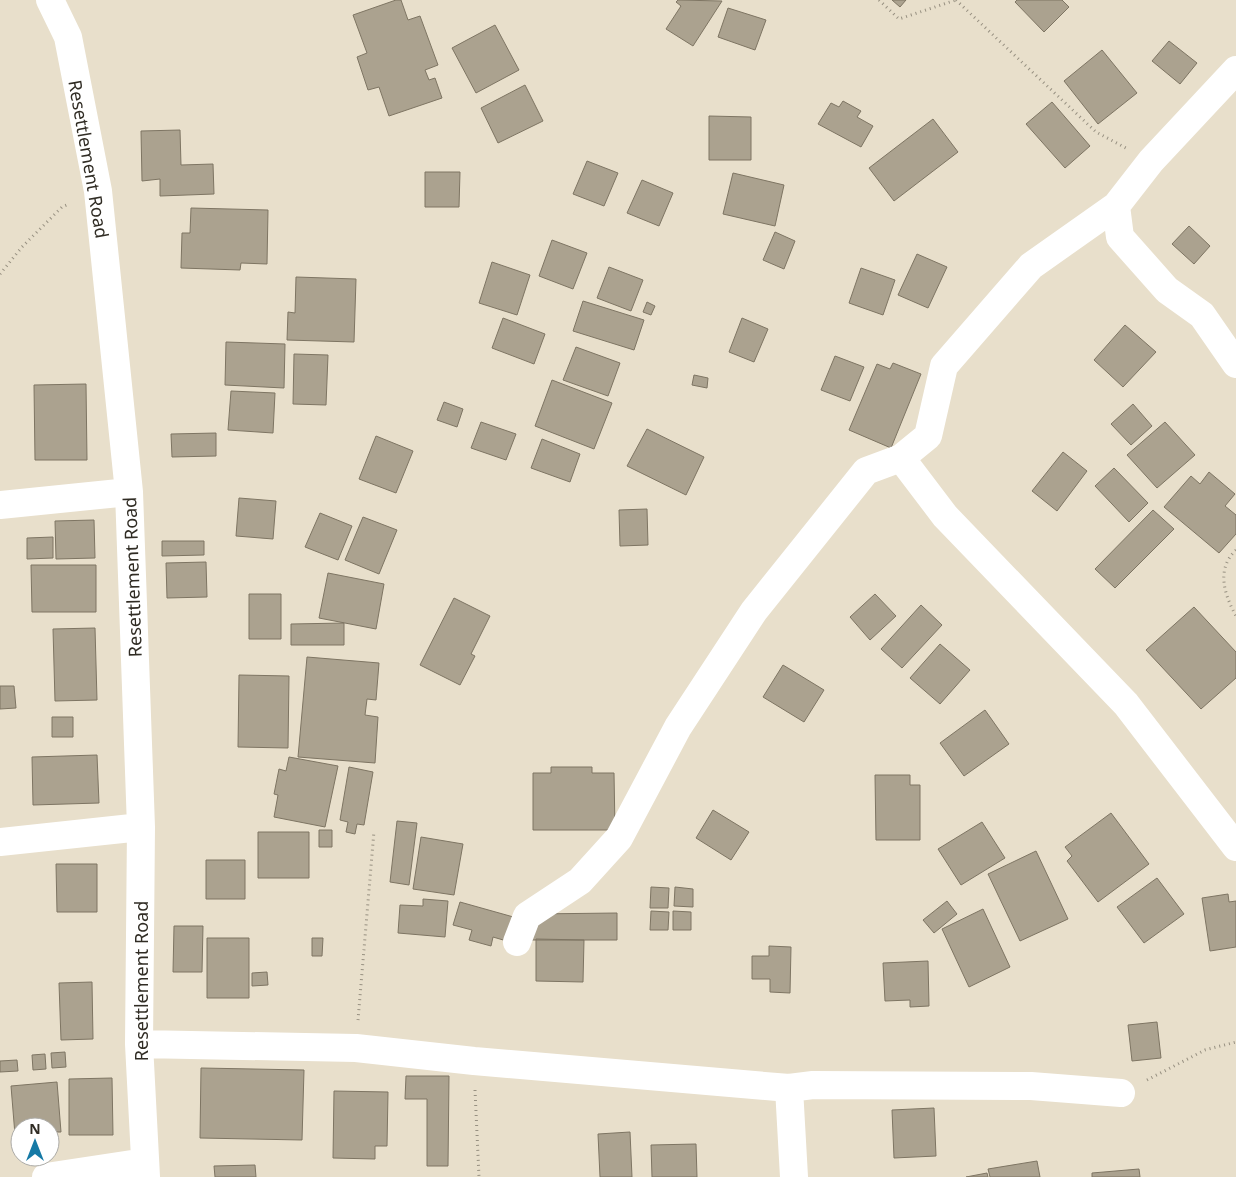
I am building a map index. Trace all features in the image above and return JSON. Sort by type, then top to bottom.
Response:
[{"type":"street","name":"Resettlement Road","points":[[50,0],[68,37],[98,191],[129,492],[142,828],[139,1044],[146,1169]]},
{"type":"street","points":[[517,942],[527,916],[580,881],[619,838],[678,727],[754,611],[866,471],[901,458],[928,436],[944,366],[1031,266],[1116,206],[1151,161],[1236,70]]},
{"type":"street","points":[[1116,206],[1120,237],[1167,290],[1202,315],[1236,364]]},
{"type":"street","points":[[901,458],[945,516],[1126,704],[1236,847]]},
{"type":"street","points":[[0,505],[129,492]]},
{"type":"street","points":[[0,842],[142,828]]},
{"type":"street","points":[[139,1044],[356,1048],[474,1061],[789,1088],[813,1085],[1031,1086],[1121,1094]]},
{"type":"street","points":[[789,1088],[794,1177]]},
{"type":"street","points":[[46,1177],[146,1169]]},
{"type":"path","points":[[879,0],[899,19],[956,0],[1096,132],[1151,161]]},
{"type":"path","points":[[0,274],[22,247],[62,207],[98,191]]},
{"type":"path","points":[[1236,550],[1230,555],[1223,575],[1228,601],[1236,616]]},
{"type":"path","points":[[356,1048],[374,831]]},
{"type":"path","points":[[1121,1094],[1205,1050],[1236,1042]]},
{"type":"path","points":[[474,1061],[479,1177]]},
{"type":"building","points":[[401,0],[408,20],[420,16],[438,65],[425,70],[429,80],[435,78],[442,98],[389,116],[379,87],[368,90],[357,57],[367,53],[353,15]]},
{"type":"building","points":[[678,0],[722,1],[693,46],[666,29],[681,6],[676,2]]},
{"type":"building","points":[[892,0],[906,0],[900,7]]},
{"type":"building","points":[[1017,0],[1062,0],[1069,7],[1044,32],[1015,2]]},
{"type":"building","points":[[728,8],[766,20],[755,50],[718,37]]},
{"type":"building","points":[[495,25],[519,70],[476,93],[452,48]]},
{"type":"building","points":[[1169,41],[1197,63],[1180,84],[1152,61]]},
{"type":"building","points":[[1102,50],[1137,93],[1098,124],[1064,81]]},
{"type":"building","points":[[525,85],[543,121],[498,143],[481,108]]},
{"type":"building","points":[[843,101],[861,111],[857,117],[873,126],[861,147],[818,124],[831,103],[839,107]]},
{"type":"building","points":[[1052,102],[1090,146],[1065,168],[1026,124]]},
{"type":"building","points":[[709,116],[751,117],[751,160],[709,160]]},
{"type":"building","points":[[933,119],[958,152],[894,201],[869,168]]},
{"type":"building","points":[[180,130],[181,165],[213,164],[214,194],[160,196],[160,179],[142,181],[141,131]]},
{"type":"building","points":[[587,161],[618,173],[604,206],[573,194]]},
{"type":"building","points":[[425,172],[460,172],[459,207],[425,207]]},
{"type":"building","points":[[733,173],[784,185],[775,226],[723,214]]},
{"type":"building","points":[[642,180],[673,193],[659,226],[627,213]]},
{"type":"building","points":[[191,208],[268,210],[267,264],[241,263],[240,270],[181,268],[182,233],[190,233]]},
{"type":"building","points":[[1189,226],[1210,246],[1194,264],[1172,244]]},
{"type":"building","points":[[775,232],[795,241],[784,269],[763,260]]},
{"type":"building","points":[[552,240],[587,253],[573,289],[539,276]]},
{"type":"building","points":[[917,254],[947,267],[928,308],[898,295]]},
{"type":"building","points":[[492,262],[530,275],[517,315],[479,303]]},
{"type":"building","points":[[609,267],[643,280],[631,311],[597,298]]},
{"type":"building","points":[[861,268],[895,280],[883,315],[849,303]]},
{"type":"building","points":[[296,277],[356,279],[354,342],[287,340],[288,312],[295,313]]},
{"type":"building","points":[[583,301],[644,320],[634,350],[573,331]]},
{"type":"building","points":[[647,302],[655,306],[651,315],[643,312]]},
{"type":"building","points":[[503,318],[545,334],[534,364],[492,348]]},
{"type":"building","points":[[742,318],[768,329],[754,362],[729,352]]},
{"type":"building","points":[[1125,325],[1156,352],[1123,387],[1094,360]]},
{"type":"building","points":[[226,342],[285,344],[284,388],[225,385]]},
{"type":"building","points":[[576,347],[620,363],[608,396],[563,380]]},
{"type":"building","points":[[294,354],[328,355],[326,405],[293,404]]},
{"type":"building","points":[[835,356],[864,367],[850,401],[821,390]]},
{"type":"building","points":[[893,363],[921,374],[891,448],[849,430],[877,364],[890,369]]},
{"type":"building","points":[[694,375],[708,378],[707,388],[692,385]]},
{"type":"building","points":[[552,380],[612,403],[594,449],[535,426]]},
{"type":"building","points":[[86,384],[87,460],[35,460],[34,385]]},
{"type":"building","points":[[231,391],[275,393],[273,433],[228,430]]},
{"type":"building","points":[[444,402],[463,409],[457,427],[437,420]]},
{"type":"building","points":[[1133,404],[1152,426],[1131,445],[1111,424]]},
{"type":"building","points":[[481,422],[516,434],[506,460],[471,448]]},
{"type":"building","points":[[1165,422],[1195,455],[1157,488],[1127,455]]},
{"type":"building","points":[[647,429],[704,457],[686,495],[627,466]]},
{"type":"building","points":[[216,433],[216,456],[172,457],[171,434]]},
{"type":"building","points":[[376,436],[413,451],[396,493],[359,479]]},
{"type":"building","points":[[542,439],[580,454],[570,482],[531,468]]},
{"type":"building","points":[[1063,452],[1087,471],[1057,511],[1032,491]]},
{"type":"building","points":[[1114,468],[1148,503],[1129,522],[1095,486]]},
{"type":"building","points":[[1209,472],[1235,494],[1225,506],[1236,515],[1236,534],[1219,553],[1164,507],[1191,476],[1200,484]]},
{"type":"building","points":[[239,498],[276,501],[273,539],[236,536]]},
{"type":"building","points":[[647,509],[648,545],[620,546],[619,510]]},
{"type":"building","points":[[1153,510],[1174,529],[1115,588],[1095,569]]},
{"type":"building","points":[[320,513],[352,526],[338,560],[305,547]]},
{"type":"building","points":[[363,517],[397,530],[379,574],[345,560]]},
{"type":"building","points":[[94,520],[95,558],[56,559],[55,521]]},
{"type":"building","points":[[53,537],[53,558],[27,559],[27,538]]},
{"type":"building","points":[[162,541],[204,541],[204,555],[162,556]]},
{"type":"building","points":[[206,562],[207,597],[167,598],[166,563]]},
{"type":"building","points":[[31,565],[96,565],[96,612],[32,612]]},
{"type":"building","points":[[328,573],[384,584],[376,629],[319,618]]},
{"type":"building","points":[[249,594],[281,594],[281,639],[249,639]]},
{"type":"building","points":[[875,594],[896,616],[870,640],[850,617]]},
{"type":"building","points":[[454,598],[490,616],[471,654],[475,656],[460,685],[420,665]]},
{"type":"building","points":[[921,605],[942,625],[902,668],[881,649]]},
{"type":"building","points":[[1194,607],[1236,652],[1236,678],[1201,709],[1146,650]]},
{"type":"building","points":[[344,623],[344,645],[291,645],[291,624]]},
{"type":"building","points":[[95,628],[97,700],[55,701],[53,629]]},
{"type":"building","points":[[940,644],[970,670],[940,704],[910,678]]},
{"type":"building","points":[[307,657],[379,663],[376,700],[367,699],[365,715],[378,717],[375,763],[298,757]]},
{"type":"building","points":[[783,665],[824,690],[804,722],[763,697]]},
{"type":"building","points":[[239,675],[289,676],[288,748],[238,747]]},
{"type":"building","points":[[0,686],[14,686],[16,708],[0,709]]},
{"type":"building","points":[[985,710],[1009,744],[964,776],[940,743]]},
{"type":"building","points":[[52,717],[73,717],[73,737],[52,737]]},
{"type":"building","points":[[97,755],[99,803],[33,805],[32,757]]},
{"type":"building","points":[[289,757],[338,766],[325,827],[274,817],[278,795],[274,794],[279,769],[286,771]]},
{"type":"building","points":[[349,767],[373,772],[364,825],[357,824],[355,834],[346,832],[348,822],[340,820]]},
{"type":"building","points":[[551,767],[592,767],[592,773],[614,773],[615,830],[533,830],[533,773],[551,773]]},
{"type":"building","points":[[875,775],[910,775],[910,785],[920,785],[920,840],[876,840]]},
{"type":"building","points":[[713,810],[749,832],[731,860],[696,838]]},
{"type":"building","points":[[1111,813],[1149,864],[1098,902],[1067,861],[1072,856],[1065,847]]},
{"type":"building","points":[[397,821],[417,823],[409,885],[390,882]]},
{"type":"building","points":[[982,822],[1005,858],[961,885],[938,849]]},
{"type":"building","points":[[319,830],[332,830],[332,847],[319,847]]},
{"type":"building","points":[[258,832],[309,832],[309,878],[258,878]]},
{"type":"building","points":[[421,837],[463,844],[454,895],[413,889]]},
{"type":"building","points":[[1036,851],[1068,919],[1020,941],[988,874]]},
{"type":"building","points":[[206,860],[245,860],[245,899],[206,899]]},
{"type":"building","points":[[56,864],[97,864],[97,912],[57,912]]},
{"type":"building","points":[[1157,878],[1184,914],[1144,943],[1117,907]]},
{"type":"building","points":[[651,887],[669,888],[668,908],[650,908]]},
{"type":"building","points":[[675,887],[693,889],[693,907],[674,906]]},
{"type":"building","points":[[1228,894],[1229,902],[1236,901],[1236,947],[1210,951],[1202,898]]},
{"type":"building","points":[[423,899],[448,901],[445,937],[398,933],[400,905],[423,906]]},
{"type":"building","points":[[947,901],[957,914],[934,933],[923,920]]},
{"type":"building","points":[[460,902],[517,918],[510,942],[493,937],[491,946],[469,940],[472,930],[453,925]]},
{"type":"building","points":[[983,909],[1010,967],[969,987],[942,929]]},
{"type":"building","points":[[651,911],[669,912],[668,930],[650,930]]},
{"type":"building","points":[[673,911],[691,912],[691,930],[673,930]]},
{"type":"building","points":[[617,913],[617,940],[532,940],[532,914]]},
{"type":"building","points":[[174,926],[203,926],[202,972],[173,972]]},
{"type":"building","points":[[207,938],[249,938],[249,998],[207,998]]},
{"type":"building","points":[[312,938],[323,938],[322,956],[312,956]]},
{"type":"building","points":[[536,939],[584,940],[583,982],[536,981]]},
{"type":"building","points":[[769,946],[791,947],[790,993],[770,992],[770,979],[752,979],[752,956],[769,956]]},
{"type":"building","points":[[928,961],[929,1006],[910,1007],[910,1000],[885,1001],[883,963]]},
{"type":"building","points":[[267,972],[268,985],[252,986],[252,973]]},
{"type":"building","points":[[92,982],[93,1039],[61,1040],[59,983]]},
{"type":"building","points":[[1157,1022],[1161,1058],[1132,1061],[1128,1025]]},
{"type":"building","points":[[65,1052],[66,1067],[52,1068],[51,1053]]},
{"type":"building","points":[[45,1054],[46,1069],[33,1070],[32,1055]]},
{"type":"building","points":[[17,1060],[18,1071],[0,1072],[0,1061]]},
{"type":"building","points":[[201,1068],[304,1070],[302,1140],[200,1138]]},
{"type":"building","points":[[406,1076],[449,1076],[448,1166],[427,1166],[427,1099],[405,1099]]},
{"type":"building","points":[[112,1078],[113,1135],[69,1135],[69,1079]]},
{"type":"building","points":[[57,1082],[60,1117],[14,1117],[11,1086]]},
{"type":"building","points":[[334,1091],[388,1092],[387,1146],[375,1146],[375,1159],[333,1158]]},
{"type":"building","points":[[934,1108],[936,1156],[894,1158],[892,1110]]},
{"type":"building","points":[[630,1132],[632,1177],[600,1177],[598,1134]]},
{"type":"building","points":[[696,1144],[697,1177],[652,1177],[651,1145]]},
{"type":"building","points":[[1037,1161],[1040,1177],[990,1177],[988,1169]]},
{"type":"building","points":[[255,1165],[256,1177],[215,1177],[214,1166]]},
{"type":"building","points":[[1139,1169],[1140,1177],[1092,1177],[1092,1173]]},
{"type":"building","points":[[987,1173],[988,1177],[966,1177]]}]
